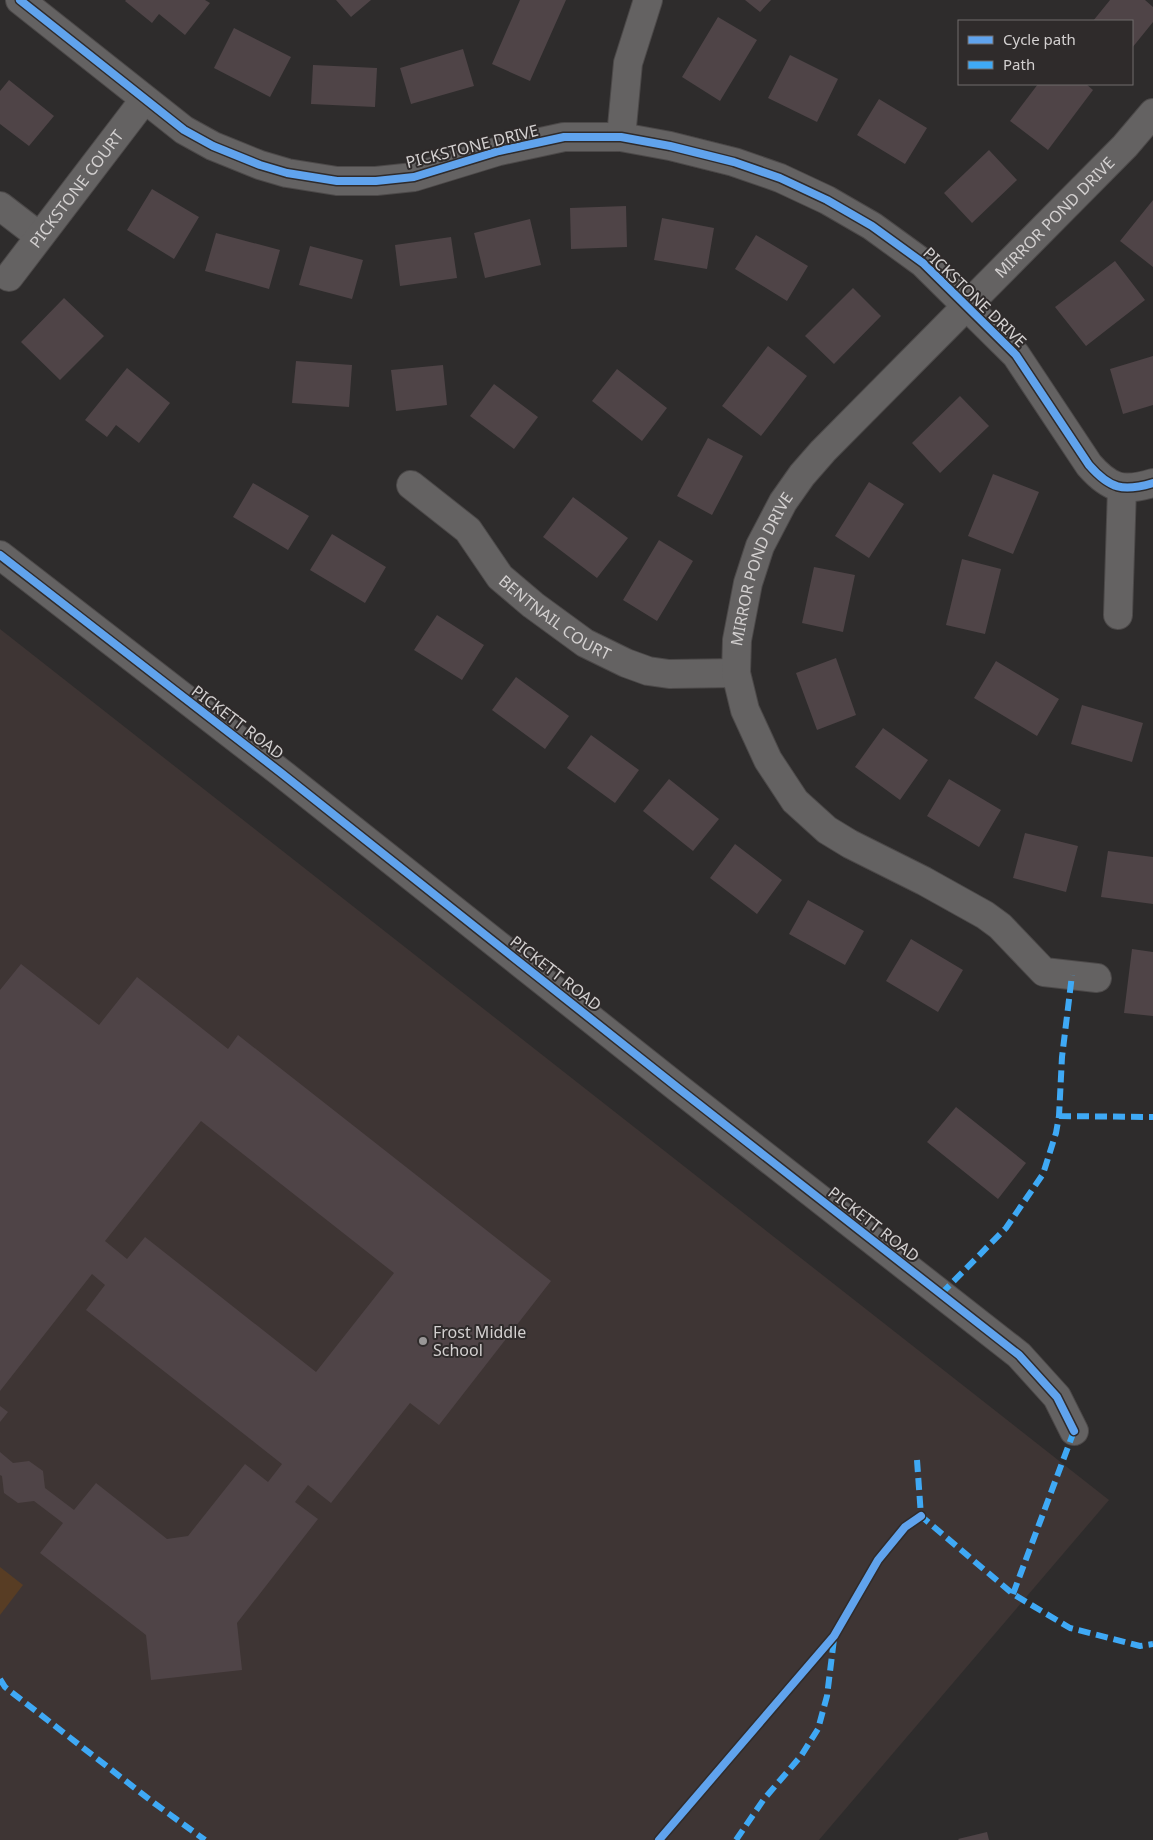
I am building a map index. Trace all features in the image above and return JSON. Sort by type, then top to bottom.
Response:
[{"type":"street","name":"PICKSTONE DRIVE","points":[[20,0],[184,130],[213,146],[260,165],[287,173],[337,181],[376,181],[414,176],[499,151],[564,138],[621,137],[670,146],[734,162],[780,178],[828,200],[872,226],[923,263],[1016,355],[1089,465],[1108,482],[1122,488]]},
{"type":"street","points":[[621,137],[628,63],[648,0]]},
{"type":"street","name":"PICKSTONE COURT","points":[[9,278],[144,100]]},
{"type":"street","name":"MIRROR POND DRIVE","points":[[1097,978],[1044,972],[1000,926],[985,915],[924,881],[850,844],[828,830],[795,801],[768,760],[745,710],[736,674],[737,640],[748,583],[760,546],[783,502],[802,475],[822,451],[1125,146],[1153,113]]},
{"type":"street","points":[[0,206],[39,236]]},
{"type":"street","points":[[1118,615],[1122,488],[1137,488],[1153,483]]},
{"type":"street","name":"BENTNAIL COURT","points":[[411,485],[468,530],[500,577],[533,605],[585,643],[648,670],[669,674],[736,674]]},
{"type":"street","name":"PICKETT ROAD","points":[[0,556],[280,772],[670,1082],[1019,1355],[1058,1396],[1074,1431]]},
{"type":"shaded area","points":[[0,629],[1109,1500],[819,1840],[0,1840]]},
{"type":"shaded area","points":[[0,1567],[23,1585],[0,1615]]},
{"type":"building","points":[[126,0],[205,0],[210,3],[185,35],[159,14],[152,23]]},
{"type":"building","points":[[336,0],[371,0],[351,17]]},
{"type":"building","points":[[520,0],[566,0],[530,81],[492,64]]},
{"type":"building","points":[[745,0],[771,0],[760,12]]},
{"type":"building","points":[[1110,0],[1145,0],[1153,7],[1153,22],[1133,47],[1133,20],[1094,20]]},
{"type":"building","points":[[718,17],[757,40],[720,101],[682,77]]},
{"type":"building","points":[[234,28],[291,57],[270,97],[214,68]]},
{"type":"building","points":[[463,49],[474,86],[411,104],[400,68]]},
{"type":"building","points":[[790,55],[838,79],[817,122],[768,98]]},
{"type":"building","points":[[313,65],[377,68],[375,107],[311,104]]},
{"type":"building","points":[[9,80],[54,116],[29,146],[0,124],[0,91]]},
{"type":"building","points":[[1037,85],[1087,85],[1093,90],[1048,150],[1010,121]]},
{"type":"building","points":[[879,99],[927,128],[905,164],[857,135]]},
{"type":"building","points":[[989,150],[1017,180],[972,223],[944,193]]},
{"type":"building","points":[[152,189],[199,217],[174,259],[127,230]]},
{"type":"building","points":[[1153,200],[1153,267],[1120,241]]},
{"type":"building","points":[[626,206],[627,247],[571,249],[570,208]]},
{"type":"building","points":[[662,218],[714,228],[707,269],[654,260]]},
{"type":"building","points":[[530,219],[541,265],[485,278],[474,233]]},
{"type":"building","points":[[216,233],[280,250],[269,289],[205,271]]},
{"type":"building","points":[[756,235],[808,266],[787,301],[735,269]]},
{"type":"building","points":[[451,237],[457,278],[400,286],[395,245]]},
{"type":"building","points":[[310,246],[363,260],[352,299],[299,285]]},
{"type":"building","points":[[1115,261],[1145,300],[1086,346],[1055,307]]},
{"type":"building","points":[[853,288],[881,316],[834,364],[805,336]]},
{"type":"building","points":[[64,298],[104,336],[60,380],[21,342]]},
{"type":"building","points":[[768,346],[807,376],[761,436],[722,406]]},
{"type":"building","points":[[1153,356],[1153,405],[1123,414],[1110,369]]},
{"type":"building","points":[[296,361],[352,365],[349,407],[292,403]]},
{"type":"building","points":[[443,365],[447,405],[396,411],[391,370]]},
{"type":"building","points":[[127,368],[170,403],[139,443],[116,425],[107,437],[85,420]]},
{"type":"building","points":[[617,369],[667,408],[642,441],[592,401]]},
{"type":"building","points":[[494,384],[538,417],[514,449],[470,416]]},
{"type":"building","points":[[960,396],[989,426],[940,473],[912,443]]},
{"type":"building","points":[[708,438],[743,456],[712,515],[677,496]]},
{"type":"building","points":[[993,474],[1039,492],[1013,554],[968,536]]},
{"type":"building","points":[[869,482],[904,504],[869,558],[835,536]]},
{"type":"building","points":[[253,483],[309,516],[288,550],[233,517]]},
{"type":"building","points":[[573,497],[628,538],[597,578],[543,537]]},
{"type":"building","points":[[332,534],[386,567],[365,603],[310,570]]},
{"type":"building","points":[[659,540],[693,561],[657,621],[623,600]]},
{"type":"building","points":[[962,559],[1001,569],[985,634],[946,625]]},
{"type":"building","points":[[814,567],[855,575],[843,632],[802,623]]},
{"type":"building","points":[[437,615],[484,645],[462,680],[414,650]]},
{"type":"building","points":[[836,658],[856,715],[817,730],[796,673]]},
{"type":"building","points":[[996,661],[1059,699],[1037,736],[974,698]]},
{"type":"building","points":[[516,677],[569,716],[545,749],[492,710]]},
{"type":"building","points":[[1082,705],[1143,723],[1132,762],[1071,744]]},
{"type":"building","points":[[883,728],[928,760],[900,800],[855,767]]},
{"type":"building","points":[[591,735],[639,770],[615,803],[567,768]]},
{"type":"building","points":[[669,779],[719,819],[693,851],[643,811]]},
{"type":"building","points":[[949,779],[1001,810],[979,847],[927,816]]},
{"type":"building","points":[[1025,833],[1078,846],[1066,892],[1013,878]]},
{"type":"building","points":[[735,844],[782,880],[757,914],[710,878]]},
{"type":"building","points":[[1108,851],[1153,857],[1153,904],[1101,897]]},
{"type":"building","points":[[808,900],[864,931],[845,965],[789,934]]},
{"type":"building","points":[[911,939],[963,970],[938,1012],[886,981]]},
{"type":"building","points":[[1132,949],[1153,952],[1153,1016],[1124,1013]]},
{"type":"building","name":"Frost Middle School","points":[[21,964],[99,1025],[137,977],[228,1049],[238,1035],[551,1281],[439,1425],[410,1403],[331,1503],[308,1485],[295,1502],[318,1519],[237,1623],[242,1670],[151,1680],[146,1635],[40,1553],[63,1523],[34,1501],[18,1503],[4,1493],[2,1476],[0,1475],[0,1452],[13,1463],[29,1461],[43,1471],[45,1488],[74,1510],[96,1483],[167,1539],[188,1536],[245,1464],[268,1482],[282,1464],[86,1310],[105,1285],[92,1274],[0,1391],[0,990]],"holes":[[[201,1121],[394,1273],[316,1372],[145,1237],[127,1259],[105,1241]]]},
{"type":"building","points":[[956,1107],[1026,1163],[998,1199],[927,1142]]},
{"type":"building","points":[[0,1406],[8,1412],[0,1422]]},
{"type":"building","points":[[987,1832],[989,1840],[958,1839]]},
{"type":"marked path","points":[[941,1294],[1006,1228],[1043,1174],[1056,1133],[1059,1116],[1062,1057],[1072,975]]},
{"type":"marked path","points":[[1059,1116],[1153,1117]]},
{"type":"marked path","points":[[1013,1594],[1074,1431]]},
{"type":"marked path","points":[[917,1460],[921,1516],[1013,1594],[1070,1628],[1140,1646],[1153,1644]]},
{"type":"marked path","points":[[736,1840],[764,1799],[801,1756],[818,1729],[827,1696],[834,1639]]},
{"type":"marked path","points":[[0,1679],[5,1687],[154,1803],[205,1840]]},
{"type":"cycle path","points":[[20,0],[184,130],[213,146],[260,165],[287,173],[337,181],[376,181],[414,177],[499,151],[564,137],[621,137],[670,146],[734,162],[780,178],[827,200],[872,226],[923,263],[1016,355],[1089,465],[1104,479],[1111,484],[1125,488],[1153,483]]},
{"type":"cycle path","points":[[0,555],[280,772],[678,1088],[1019,1355],[1057,1397],[1074,1431]]},
{"type":"cycle path","points":[[659,1840],[834,1636],[878,1560],[905,1527],[921,1516]]},
{"type":"place","name":"Frost Middle School","points":[[423,1341]]}]
